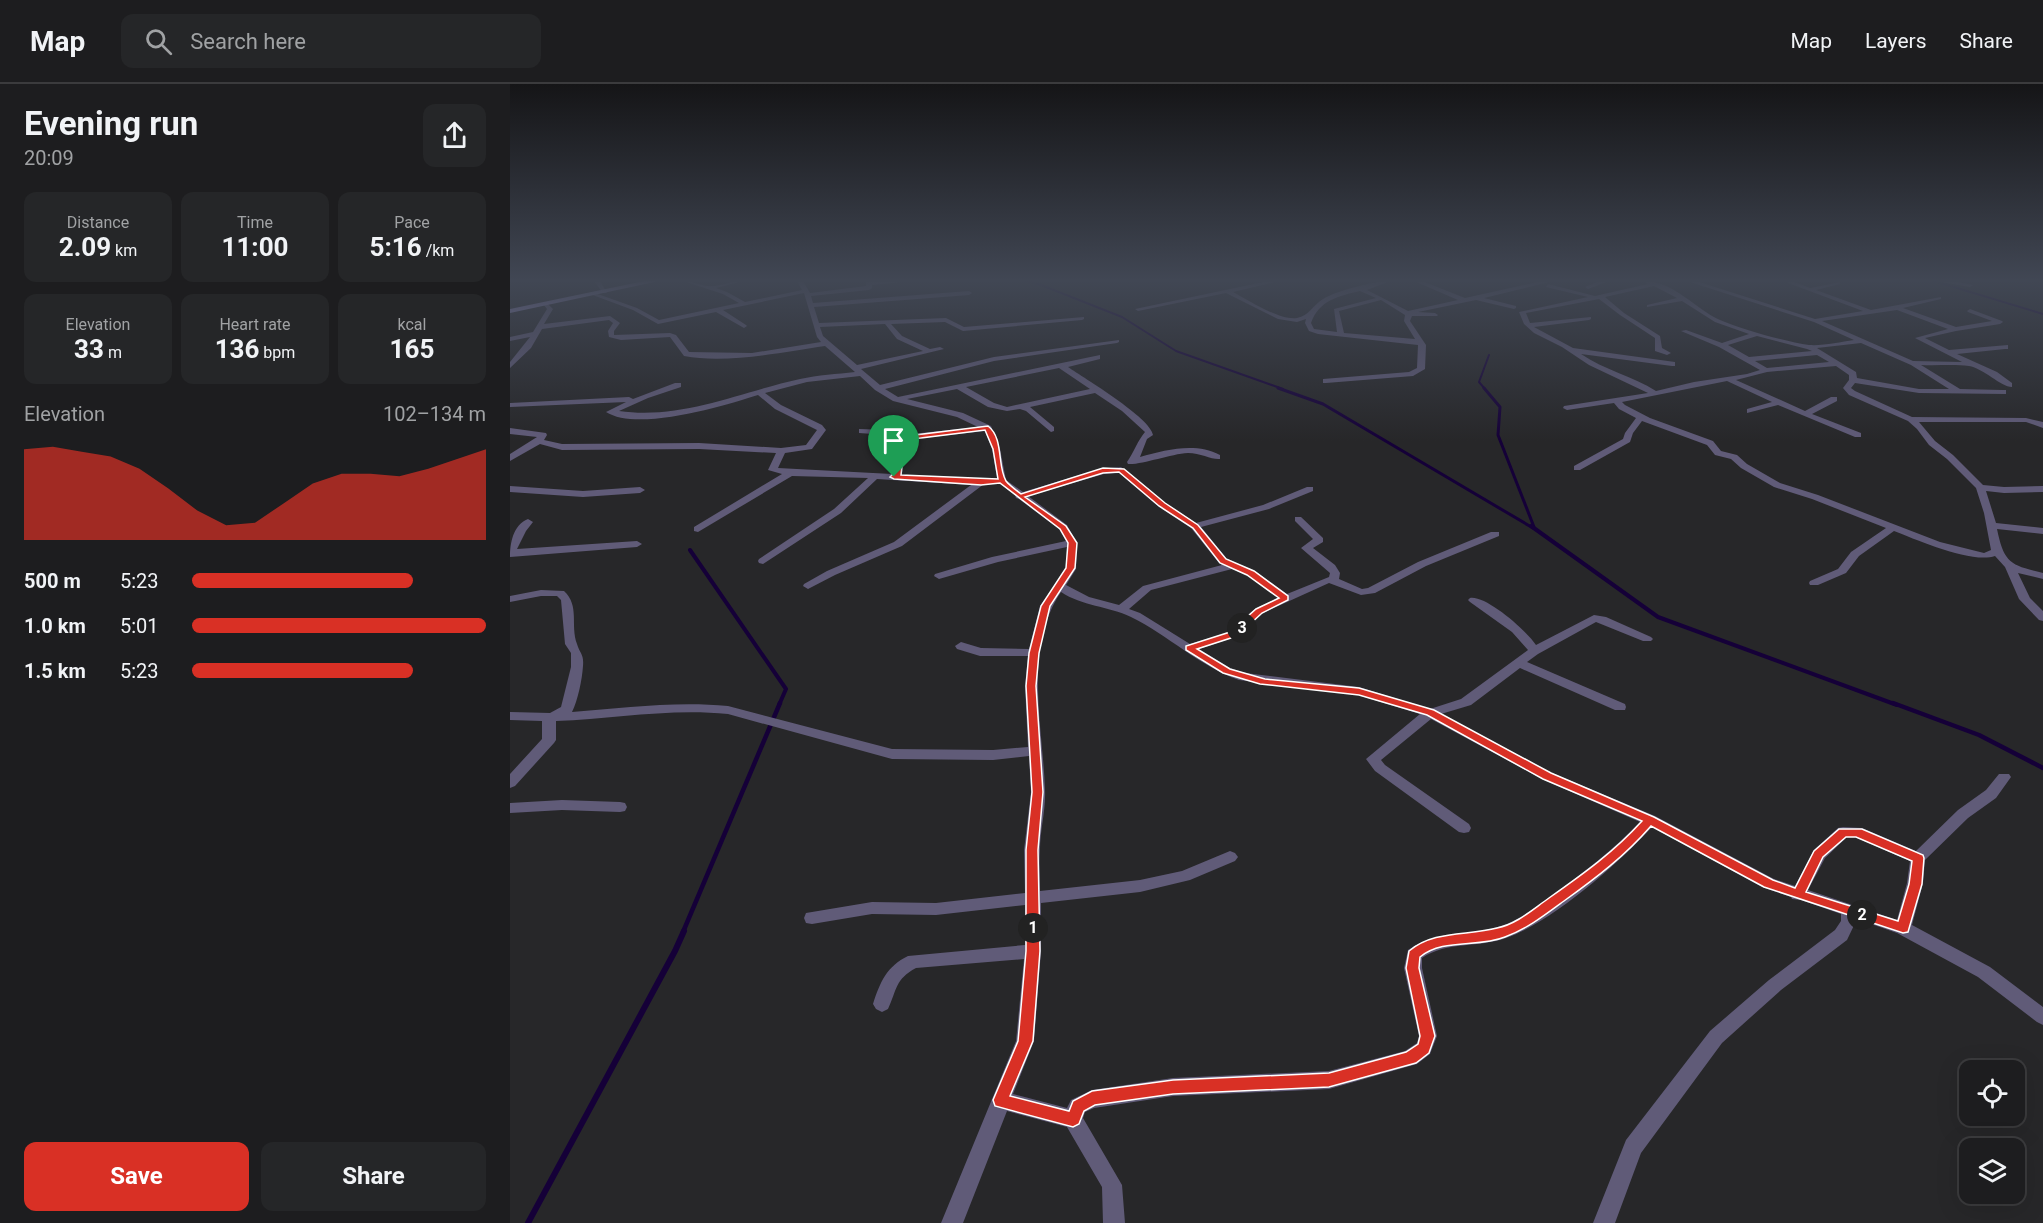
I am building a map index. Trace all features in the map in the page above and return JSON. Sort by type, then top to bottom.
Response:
[{"type":"street","points":[[510,339],[525,334]]},
{"type":"street","points":[[510,366],[534,334]]},
{"type":"street","points":[[611,334],[621,338],[674,336],[687,354],[694,355],[752,354],[828,343]]},
{"type":"street","points":[[819,334],[856,371],[896,399],[960,415],[988,428],[996,449],[1002,481],[1063,527],[1072,543],[1071,568],[1046,606],[1034,653],[1031,686],[1038,792],[1032,850],[1033,951],[1025,1041],[952,1223]]},
{"type":"street","points":[[893,334],[907,343],[916,343],[928,351]]},
{"type":"street","points":[[1332,334],[1420,342]]},
{"type":"street","points":[[1326,381],[1410,374],[1421,369],[1423,357],[1420,342],[1415,334]]},
{"type":"street","points":[[1540,334],[1597,367],[1637,382],[1655,394]]},
{"type":"street","points":[[1654,334],[1658,337],[1659,349],[1667,353]]},
{"type":"street","points":[[1693,334],[1722,345],[1766,370]]},
{"type":"street","points":[[1722,345],[1757,334]]},
{"type":"street","points":[[1758,334],[1813,350],[1853,374],[1853,380],[1847,388],[1852,393],[1911,419],[1920,427],[1932,443],[1980,487],[1989,513],[1997,552],[2013,569],[2025,599],[2043,618]]},
{"type":"street","points":[[1843,334],[1912,363],[1959,392]]},
{"type":"street","points":[[1853,380],[1919,391],[1959,392],[2006,388],[1994,374],[1918,339],[1936,334]]},
{"type":"street","points":[[878,388],[994,359],[1116,341]]},
{"type":"street","points":[[1749,360],[1859,342]]},
{"type":"street","points":[[1950,352],[2005,347]]},
{"type":"street","points":[[678,385],[610,412],[662,415],[727,403],[803,380],[856,371],[940,349]]},
{"type":"street","points":[[1570,350],[1672,364]]},
{"type":"street","points":[[896,399],[1097,357]]},
{"type":"street","points":[[1912,363],[1972,364]]},
{"type":"street","points":[[1567,408],[1655,394],[1766,370],[1837,364]]},
{"type":"street","points":[[1061,366],[1125,409],[1149,431],[1149,435],[1143,438],[1139,452],[1132,461]]},
{"type":"street","points":[[1729,379],[1858,435]]},
{"type":"street","points":[[960,387],[991,405],[1006,409],[1097,390]]},
{"type":"street","points":[[539,441],[561,447],[699,446],[781,451],[809,447],[822,430],[778,407],[760,393]]},
{"type":"street","points":[[510,405],[639,399]]},
{"type":"street","points":[[1807,413],[1834,399]]},
{"type":"street","points":[[1616,400],[1622,407],[1710,443],[1718,453],[1734,457],[1744,466],[1796,493],[1815,497],[1936,544],[1985,556],[2013,569],[2043,576]]},
{"type":"street","points":[[1750,411],[1780,402]]},
{"type":"street","points":[[1021,406],[1052,429]]},
{"type":"street","points":[[1576,468],[1627,440],[1629,433],[1642,416]]},
{"type":"street","points":[[1911,419],[2026,420],[2041,423]]},
{"type":"street","points":[[862,431],[888,433],[901,438],[988,428]]},
{"type":"street","points":[[510,431],[543,435],[539,441],[510,458]]},
{"type":"street","points":[[894,477],[899,473],[901,438]]},
{"type":"street","points":[[781,451],[773,470],[790,473],[1002,481]]},
{"type":"street","points":[[1019,496],[1132,461],[1176,452],[1208,452],[1217,456]]},
{"type":"street","points":[[1103,471],[1121,470],[1162,505],[1196,526],[1223,561],[1251,573],[1285,598]]},
{"type":"street","points":[[698,529],[790,473]]},
{"type":"street","points":[[763,561],[844,504],[866,487],[875,476]]},
{"type":"street","points":[[808,586],[831,573],[898,544],[981,482]]},
{"type":"street","points":[[1980,487],[2004,490],[2043,489]]},
{"type":"street","points":[[510,489],[583,494],[640,490]]},
{"type":"street","points":[[1196,526],[1266,507],[1310,489]]},
{"type":"street","points":[[1298,519],[1319,540],[1306,548],[1331,567],[1335,573],[1333,580]]},
{"type":"street","points":[[510,554],[528,522]]},
{"type":"street","points":[[1990,525],[2043,531]]},
{"type":"street","points":[[1814,583],[1842,571],[1855,554],[1893,528]]},
{"type":"street","points":[[1190,648],[1234,634],[1259,611],[1327,580],[1333,580],[1360,592],[1371,591],[1422,564],[1495,534]]},
{"type":"street","points":[[939,576],[996,559],[1072,543]]},
{"type":"street","points":[[510,554],[637,544]]},
{"type":"street","points":[[1985,556],[1997,552]]},
{"type":"street","points":[[1122,609],[1147,588],[1234,565]]},
{"type":"street","points":[[1059,585],[1067,592],[1122,609],[1151,624],[1226,671],[1243,677],[1359,692],[1430,713],[1547,776],[1650,820],[1768,883],[1798,895],[1903,928],[1984,972],[2043,1017]]},
{"type":"street","points":[[510,599],[560,593],[566,599],[571,644],[577,653],[577,667],[567,709],[549,719]]},
{"type":"street","points":[[1474,600],[1522,635],[1531,643],[1534,651]]},
{"type":"street","points":[[1464,828],[1380,768],[1373,759],[1430,713],[1466,702],[1534,651],[1594,618],[1602,619],[1647,639]]},
{"type":"street","points":[[961,646],[980,652],[1034,653]]},
{"type":"street","points":[[1519,663],[1620,707]]},
{"type":"street","points":[[510,716],[549,719],[646,709],[703,706],[728,710],[892,754],[993,755],[1036,751]]},
{"type":"street","points":[[510,783],[549,740],[549,719]]},
{"type":"street","points":[[1903,928],[1915,884],[1918,858],[1963,814],[1991,794],[2004,777]]},
{"type":"street","points":[[510,808],[562,805],[620,807]]},
{"type":"street","points":[[1073,1119],[1078,1106],[1092,1099],[1173,1087],[1329,1080],[1410,1058],[1424,1048],[1428,1036],[1413,968],[1414,955],[1423,947],[1434,942],[1500,933],[1524,923],[1602,867],[1650,820]]},
{"type":"street","points":[[1798,895],[1819,854],[1844,832],[1857,832],[1918,858]]},
{"type":"street","points":[[812,918],[872,908],[936,909],[1140,886],[1185,876],[1230,857]]},
{"type":"street","points":[[1604,1223],[1633,1147],[1716,1037],[1775,985],[1841,935],[1849,921],[1849,911]]},
{"type":"street","points":[[882,1004],[889,983],[898,968],[914,961],[1033,951]]},
{"type":"street","points":[[1000,1100],[1073,1119],[1112,1185],[1114,1223]]},
{"type":"waterway","points":[[1149,334],[1176,351],[1283,389]]},
{"type":"waterway","points":[[1485,389],[1479,382],[1489,355]]},
{"type":"waterway","points":[[1278,388],[1323,404],[1533,528]]},
{"type":"waterway","points":[[1484,388],[1500,407],[1498,435],[1534,527]]},
{"type":"waterway","points":[[1531,526],[1658,617],[1897,705]]},
{"type":"waterway","points":[[690,550],[786,689],[779,705]]},
{"type":"waterway","points":[[683,932],[780,703]]},
{"type":"waterway","points":[[1893,703],[1979,735],[2043,768]]},
{"type":"waterway","points":[[528,1223],[684,931]]},
{"type":"route","points":[[894,477],[899,473],[901,438],[988,428],[996,449],[1002,481],[1008,486],[1019,496],[1103,471],[1121,470],[1162,505],[1196,526],[1223,561],[1251,573],[1285,598],[1250,617],[1234,634],[1190,648],[1226,671],[1264,682],[1359,692],[1430,713],[1547,776],[1650,820],[1718,856],[1768,883],[1798,895],[1819,854],[1844,832],[1857,832],[1918,858],[1915,884],[1903,928],[1798,895],[1768,883],[1650,820],[1602,867],[1524,923],[1500,933],[1434,942],[1423,947],[1414,955],[1413,968],[1428,1036],[1424,1048],[1410,1058],[1329,1080],[1140,1090],[1092,1099],[1078,1106],[1073,1119],[1000,1100],[1025,1041],[1033,951],[1032,850],[1038,792],[1031,686],[1034,653],[1046,606],[1071,568],[1072,543],[1063,527],[1019,496],[1002,481],[894,477]]}]
